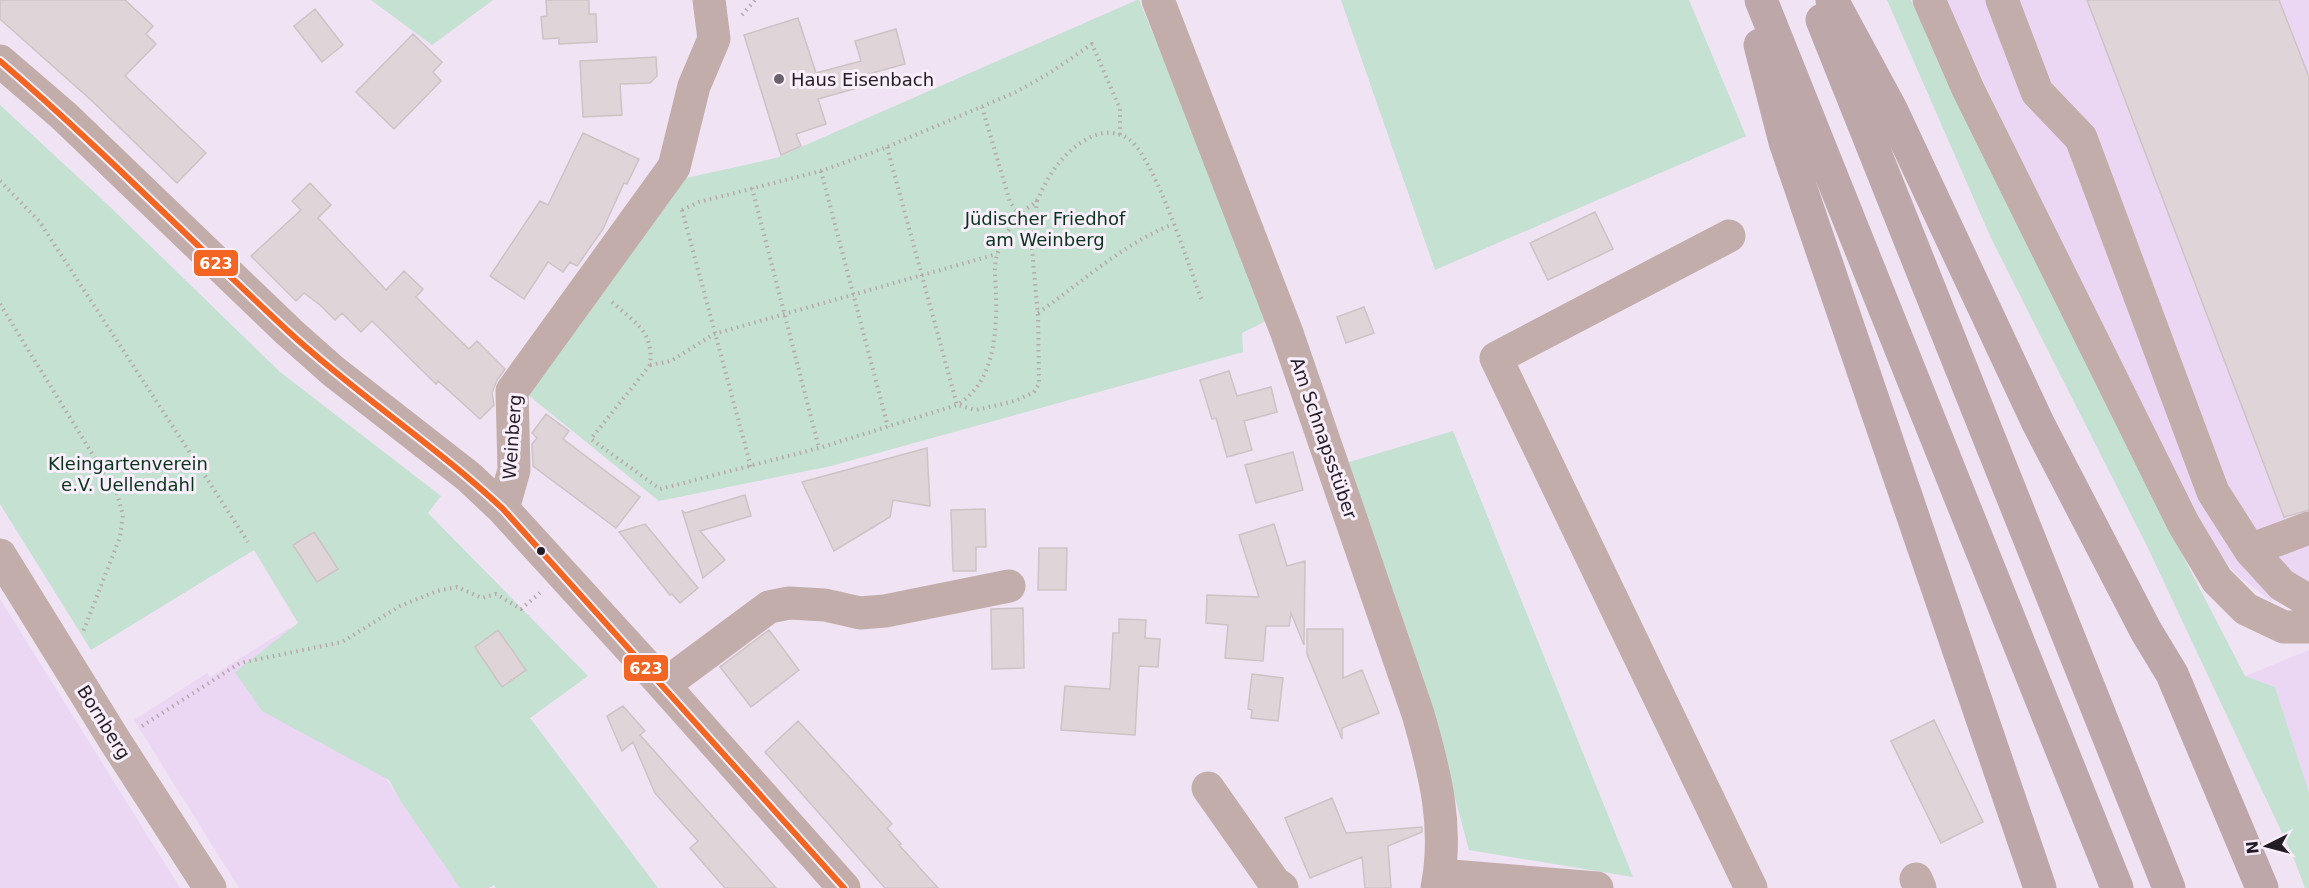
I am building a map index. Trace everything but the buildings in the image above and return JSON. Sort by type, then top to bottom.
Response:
[{"type":"highway","points":[[1748,0],[1785,142],[2040,888]]},
{"type":"highway","points":[[1761,0],[2117,888]]},
{"type":"highway","points":[[1814,0],[2169,888]]},
{"type":"highway","points":[[1832,0],[1891,110],[2038,423],[2146,632],[2172,674],[2262,888]]},
{"type":"street","name":"Weinberg","points":[[0,61],[64,116],[333,372],[469,477],[503,509],[514,470],[512,391],[674,167],[694,86],[714,39],[709,0]]},
{"type":"street","name":"Am Schnapsstüber","points":[[1158,0],[1268,280],[1394,637],[1436,783],[1443,838],[1438,881]]},
{"type":"street","points":[[1929,0],[1968,89],[2178,513],[2217,580],[2247,609],[2284,627],[2309,627]]},
{"type":"street","points":[[2001,0],[2037,92],[2081,138],[2213,492],[2250,550],[2282,585],[2309,601]]},
{"type":"street","points":[[1729,236],[1496,358],[1751,888]]},
{"type":"street","points":[[503,509],[664,685],[844,888]]},
{"type":"street","points":[[2250,550],[2309,528]]},
{"type":"street","name":"Bornberg","points":[[0,555],[115,741],[210,888]]},
{"type":"street","points":[[664,685],[768,607],[789,603],[825,605],[860,613],[885,611],[1009,586]]},
{"type":"street","points":[[1208,788],[1274,882],[1282,888]]},
{"type":"street","points":[[1438,881],[1597,888]]},
{"type":"path","points":[[674,217],[682,210],[699,202],[821,171],[887,147],[982,107],[1048,74],[1092,44],[1120,109],[1120,136]]},
{"type":"path","points":[[982,107],[1010,202],[1019,214]]},
{"type":"path","points":[[957,405],[976,410],[1015,401],[1034,392],[1039,384],[1038,313],[1032,249],[1037,200],[1060,161],[1079,144],[1094,135],[1112,132],[1129,140],[1144,158],[1173,224],[1202,301]]},
{"type":"path","points":[[887,147],[957,405]]},
{"type":"path","points":[[821,171],[888,427]]},
{"type":"path","points":[[0,181],[39,221],[248,542]]},
{"type":"path","points":[[752,188],[819,448]]},
{"type":"path","points":[[611,301],[645,331],[652,352],[650,365],[591,439],[660,489],[819,448],[957,405],[967,399],[980,382],[992,357],[997,254],[1019,214],[1037,200]]},
{"type":"path","points":[[682,210],[751,467]]},
{"type":"path","points":[[1038,313],[1071,290],[1115,254],[1153,232],[1173,224]]},
{"type":"path","points":[[650,365],[671,361],[714,334],[997,254]]},
{"type":"path","points":[[0,304],[117,494],[123,515],[120,537],[81,635],[59,650]]},
{"type":"path","points":[[115,741],[159,716],[240,663],[342,642],[400,606],[437,591],[457,587],[482,598],[496,594],[521,609],[533,599]]},
{"type":"shaded area","points":[[1945,0],[2309,0],[2309,585],[2282,585],[2271,601],[2235,573],[2196,517]]},
{"type":"shaded area","points":[[0,599],[180,888],[0,888]]},
{"type":"shaded area","points":[[289,628],[460,888],[239,888],[134,720],[207,673],[210,677]]},
{"type":"shaded area","points":[[2309,650],[2309,793],[2275,687],[2245,676]]},
{"type":"green space","points":[[371,0],[493,0],[432,45]]},
{"type":"green space","name":"Jüdischer Friedhof am Weinberg","points":[[1139,0],[1272,318],[1242,333],[1243,352],[831,466],[659,501],[522,390],[677,180],[776,158]]},
{"type":"green space","points":[[1341,0],[1689,0],[1746,136],[1435,270]]},
{"type":"green space","points":[[1887,0],[1911,0],[1939,64],[2245,676],[2275,687],[2309,793],[2309,888],[2305,888],[2292,854],[2147,546],[1991,238]]},
{"type":"green space","name":"Kleingartenverein e.V. Uellendahl","points":[[0,105],[107,204],[280,372],[441,496],[428,513],[588,676],[530,718],[658,888],[496,888],[494,885],[489,888],[460,888],[389,780],[262,711],[235,672],[298,623],[254,550],[91,650],[0,504]]},
{"type":"green space","points":[[1453,431],[1633,877],[1469,850],[1450,779],[1346,463]]},
{"type":"transit line","name":"623","points":[[0,61],[110,161],[289,332],[503,509],[844,888]]},
{"type":"place","name":"Haus Eisenbach","points":[[779,79]]}]
